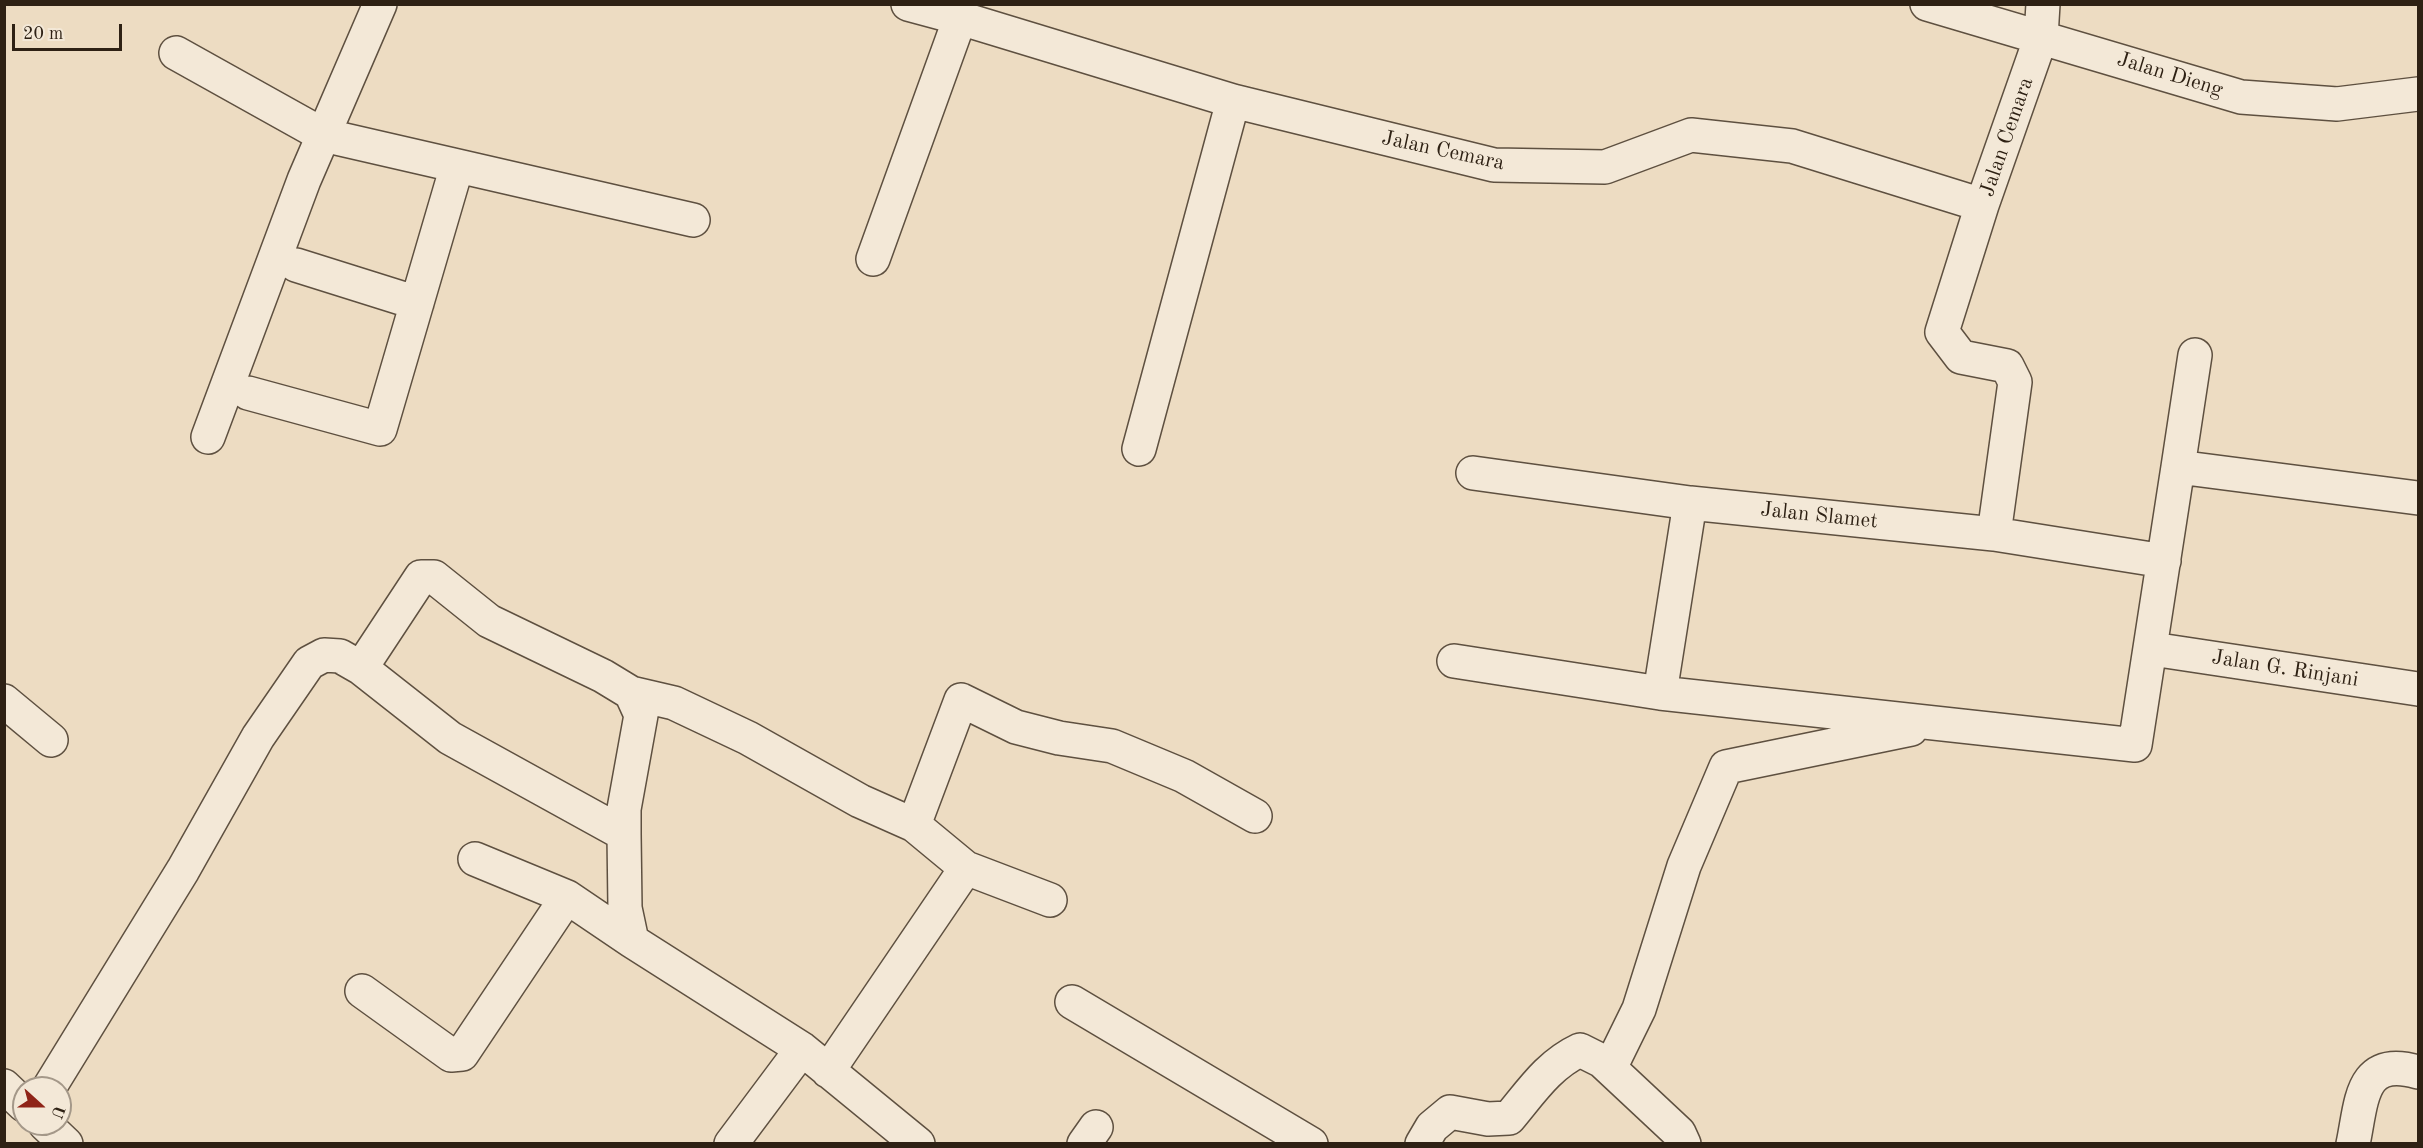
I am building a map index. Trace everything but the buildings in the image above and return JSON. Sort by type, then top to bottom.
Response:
[{"type":"street","points":[[208,437],[323,135],[380,4]]},
{"type":"street","name":"Jalan Cemara","points":[[908,4],[1233,101],[1494,165],[1605,167],[1691,135],[1791,146],[1982,206],[2041,37],[2043,4]]},
{"type":"street","name":"Jalan Dieng","points":[[1927,4],[2241,96],[2337,104],[2418,94]]},
{"type":"street","points":[[873,259],[960,18]]},
{"type":"street","points":[[176,53],[323,135],[693,220]]},
{"type":"street","points":[[1138,448],[1233,101]]},
{"type":"street","points":[[248,393],[380,429],[457,166]]},
{"type":"street","points":[[1982,206],[1942,332],[1961,357],[2007,366],[2015,382],[1994,534]]},
{"type":"street","points":[[296,265],[417,303]]},
{"type":"street","points":[[1454,661],[1660,693],[2135,745],[2152,649],[2195,355]]},
{"type":"street","points":[[2178,467],[2418,498]]},
{"type":"street","name":"Jalan Slamet","points":[[1473,473],[1690,503],[1994,534],[2164,561]]},
{"type":"street","points":[[1660,693],[1690,503]]},
{"type":"street","points":[[361,668],[421,577],[434,577],[489,621],[603,676],[632,693],[674,703],[748,738],[860,801],[914,825],[966,868],[1050,900]]},
{"type":"street","name":"Jalan G. Rinjani","points":[[2152,649],[2418,689]]},
{"type":"street","points":[[56,1076],[183,870],[258,737],[309,663],[324,655],[340,656],[361,668],[450,738],[624,834]]},
{"type":"street","points":[[632,693],[641,715],[624,809],[625,908],[632,941]]},
{"type":"street","points":[[914,825],[961,700],[1016,727],[1059,738],[1112,746],[1184,776],[1255,816]]},
{"type":"street","points":[[4,701],[51,740]]},
{"type":"street","points":[[1610,1068],[1639,1009],[1684,866],[1726,767],[1940,722]]},
{"type":"street","points":[[475,859],[567,897],[802,1049],[918,1143]]},
{"type":"street","points":[[828,1071],[966,868]]},
{"type":"street","points":[[362,991],[451,1055],[462,1054],[567,897]]},
{"type":"street","points":[[1072,1002],[1311,1143]]},
{"type":"street","points":[[730,1143],[802,1049]]},
{"type":"street","points":[[1422,1143],[1432,1127],[1450,1112],[1488,1119],[1509,1118],[1549,1069],[1580,1050],[1610,1068],[1678,1132],[1684,1143]]},
{"type":"street","points":[[2353,1143],[2366,1086],[2374,1074],[2388,1069],[2407,1069],[2418,1072]]}]
